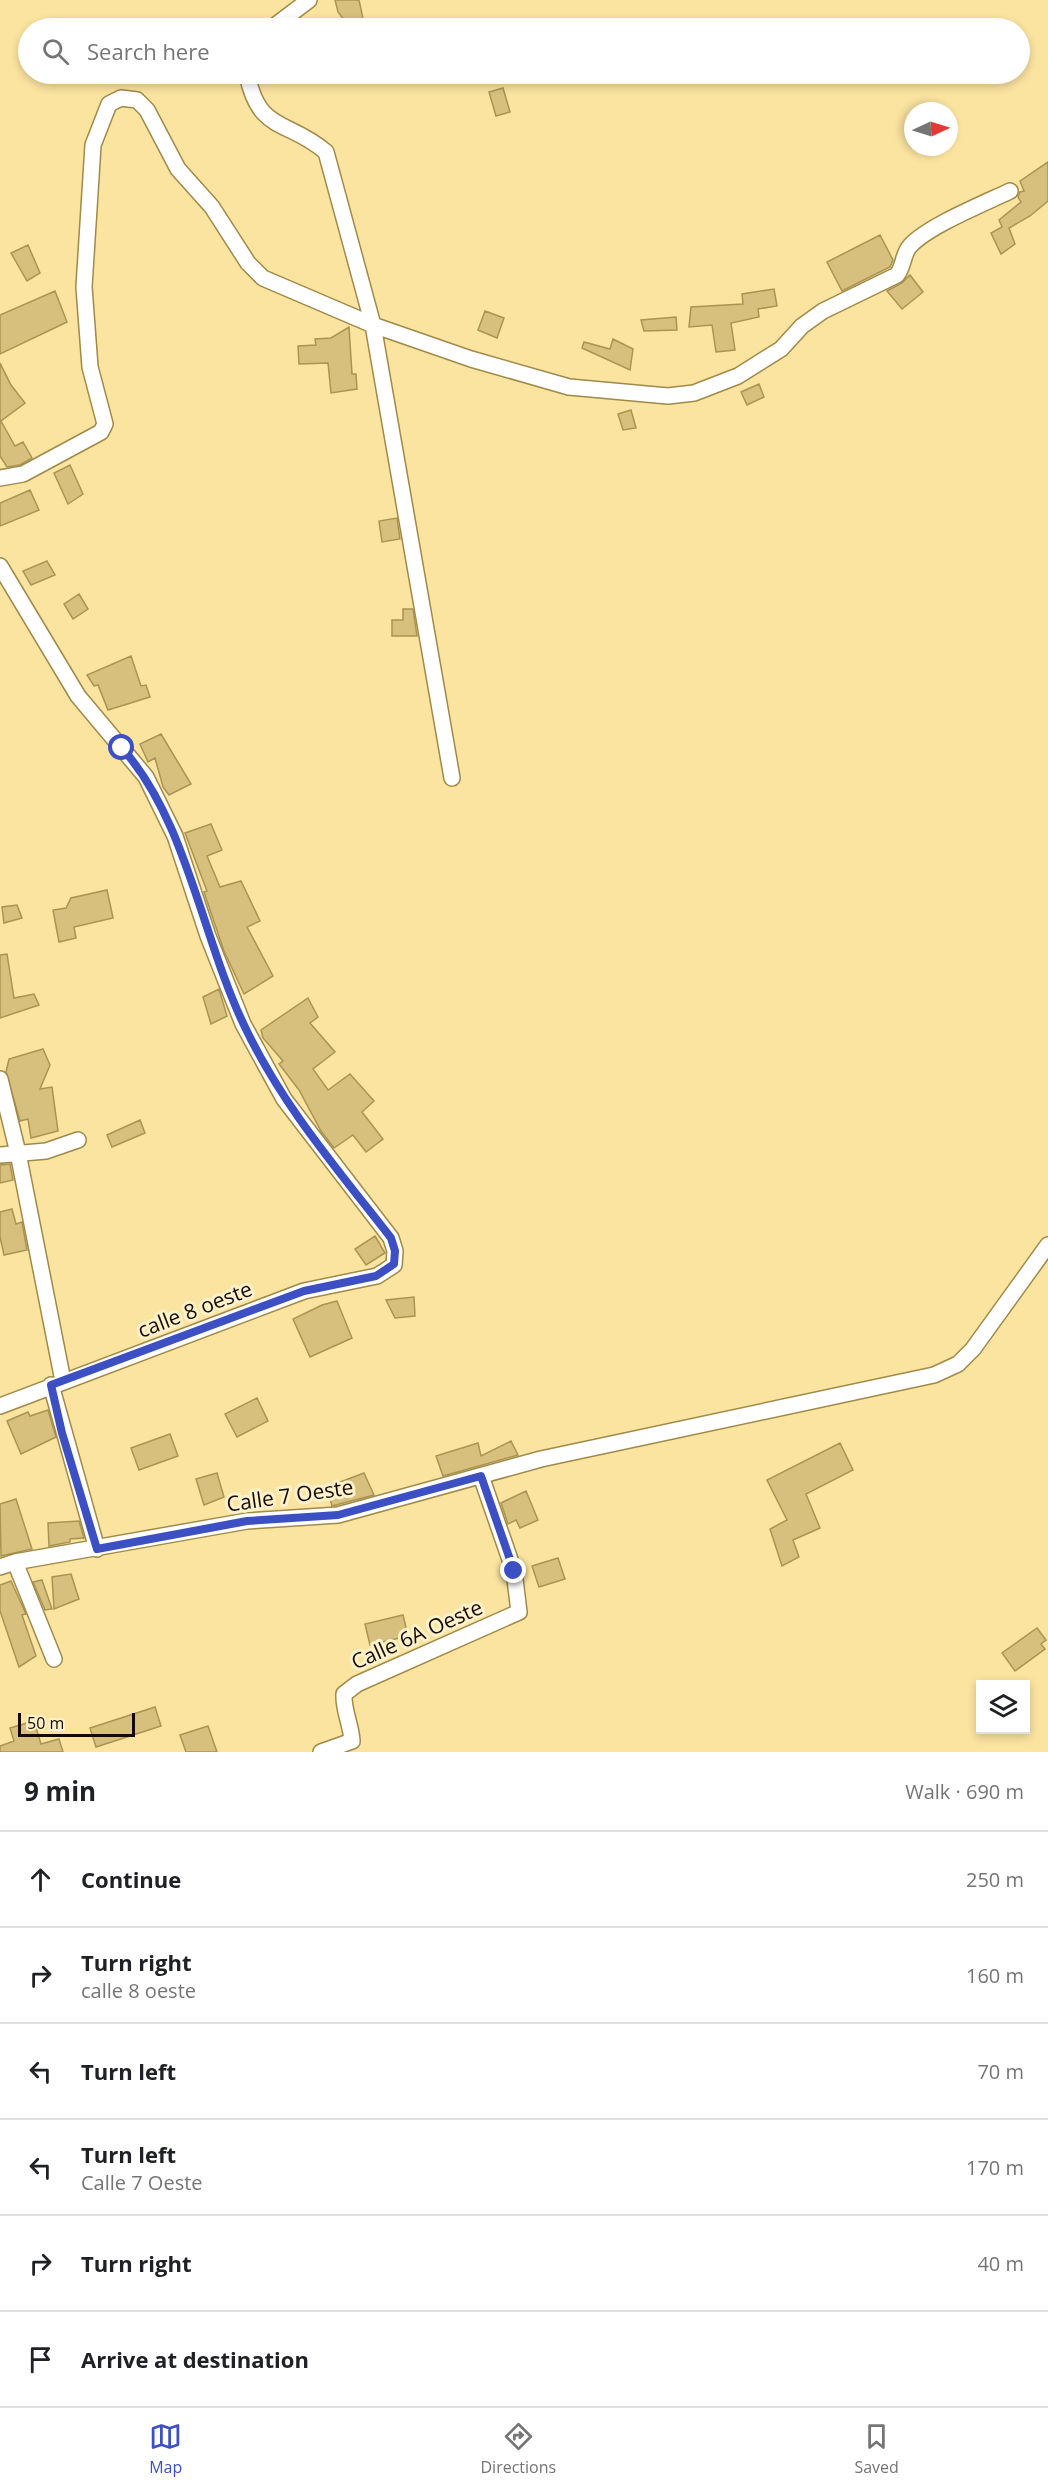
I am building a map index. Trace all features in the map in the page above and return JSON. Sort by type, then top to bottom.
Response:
[{"type":"street","points":[[285,18],[309,0]]},
{"type":"street","points":[[249,84],[252,97],[264,115],[326,152],[373,325],[452,778]]},
{"type":"street","points":[[0,478],[23,474],[101,432],[105,424],[90,366],[84,287],[93,145],[109,104],[121,98],[137,100],[147,110],[178,170],[212,207],[248,262],[263,278],[373,325],[471,359],[568,387],[668,396],[694,393],[738,376],[781,349],[802,326],[823,311],[897,275],[902,268],[908,248],[917,240],[1010,190]]},
{"type":"street","name":"calle 8 oeste","points":[[0,566],[78,696],[146,777],[175,836],[208,936],[243,1024],[284,1099],[391,1238],[395,1251],[394,1264],[376,1276],[304,1291],[0,1406]]},
{"type":"street","points":[[0,1079],[18,1153],[57,1383],[62,1433],[97,1549]]},
{"type":"street","points":[[0,1155],[46,1151],[78,1140]]},
{"type":"street","name":"Calle 7 Oeste","points":[[0,1567],[15,1562],[247,1521],[338,1515],[581,1451],[934,1375],[958,1364],[973,1349],[1048,1245]]},
{"type":"street","name":"Calle 6A Oeste","points":[[321,1752],[352,1741],[351,1726],[343,1706],[344,1694],[357,1684],[519,1612],[514,1571],[481,1476]]},
{"type":"street","points":[[15,1562],[54,1659]]},
{"type":"building","points":[[335,0],[359,0],[363,18],[342,18],[338,12]]},
{"type":"building","points":[[503,88],[510,112],[496,116],[489,92]]},
{"type":"building","points":[[1048,162],[1048,201],[1030,216],[1009,228],[1015,244],[1001,254],[991,233],[1002,227],[999,220],[1021,202],[1018,197],[1020,192],[1024,191],[1020,181]]},
{"type":"building","points":[[880,235],[893,260],[890,267],[842,291],[827,262]]},
{"type":"building","points":[[28,245],[40,273],[27,281],[11,253]]},
{"type":"building","points":[[910,275],[923,292],[902,309],[887,291],[902,283]]},
{"type":"building","points":[[774,289],[777,306],[758,309],[759,317],[731,323],[735,350],[716,352],[712,325],[689,327],[691,307],[743,304],[742,294]]},
{"type":"building","points":[[55,291],[67,322],[0,354],[0,315]]},
{"type":"building","points":[[485,311],[504,318],[497,338],[478,330]]},
{"type":"building","points":[[676,317],[677,330],[644,331],[641,320]]},
{"type":"building","points":[[349,327],[352,374],[356,374],[357,389],[331,393],[328,363],[299,364],[298,346],[316,345],[315,339],[331,338]]},
{"type":"building","points":[[613,339],[633,349],[630,370],[582,348],[584,342],[610,349]]},
{"type":"building","points":[[0,363],[11,385],[25,403],[1,421],[15,446],[23,442],[32,458],[20,465],[7,467],[0,456]]},
{"type":"building","points":[[759,384],[764,397],[747,405],[741,392]]},
{"type":"building","points":[[631,410],[636,428],[623,430],[618,414]]},
{"type":"building","points":[[70,465],[83,494],[68,504],[54,473]]},
{"type":"building","points":[[30,490],[39,510],[0,526],[0,503]]},
{"type":"building","points":[[397,518],[400,539],[382,542],[379,521]]},
{"type":"building","points":[[47,561],[55,575],[31,585],[23,571]]},
{"type":"building","points":[[79,594],[88,609],[73,619],[64,604]]},
{"type":"building","points":[[403,609],[413,609],[417,636],[392,636],[392,620],[403,620]]},
{"type":"building","points":[[131,656],[141,686],[146,685],[150,697],[108,710],[98,685],[94,686],[87,675]]},
{"type":"building","points":[[161,734],[191,784],[169,795],[163,787],[155,758],[148,762],[140,744]]},
{"type":"building","points":[[211,824],[222,850],[207,856],[220,887],[241,881],[260,921],[247,927],[273,976],[244,994],[224,951],[204,892],[207,891],[185,833]]},
{"type":"building","points":[[107,890],[113,918],[74,927],[76,938],[59,942],[53,910],[66,908],[71,898]]},
{"type":"building","points":[[17,905],[22,918],[4,923],[2,907]]},
{"type":"building","points":[[7,954],[14,998],[34,994],[39,1005],[0,1018],[0,955]]},
{"type":"building","points":[[219,989],[227,1016],[211,1024],[203,997]]},
{"type":"building","points":[[308,998],[318,1017],[310,1023],[335,1052],[313,1069],[328,1090],[350,1074],[374,1101],[362,1112],[383,1139],[366,1152],[353,1135],[334,1148],[321,1131],[299,1090],[279,1064],[283,1061],[263,1038],[261,1030]]},
{"type":"building","points":[[43,1049],[50,1065],[40,1089],[52,1087],[58,1131],[31,1138],[28,1119],[20,1121],[6,1072],[9,1059]]},
{"type":"building","points":[[140,1120],[145,1133],[112,1147],[107,1135]]},
{"type":"building","points":[[10,1164],[13,1180],[0,1183],[0,1165]]},
{"type":"building","points":[[12,1209],[16,1224],[22,1222],[27,1250],[4,1255],[0,1237],[0,1212]]},
{"type":"building","points":[[375,1236],[385,1253],[366,1265],[355,1249]]},
{"type":"building","points":[[414,1297],[415,1316],[395,1318],[386,1300]]},
{"type":"building","points":[[337,1301],[352,1338],[310,1357],[293,1319],[322,1305]]},
{"type":"building","points":[[257,1398],[268,1421],[237,1437],[225,1414]]},
{"type":"building","points":[[48,1410],[56,1437],[21,1454],[7,1421],[28,1412],[30,1416]]},
{"type":"building","points":[[170,1434],[178,1456],[139,1470],[131,1448]]},
{"type":"building","points":[[511,1441],[518,1455],[443,1476],[436,1456],[478,1443],[481,1456]]},
{"type":"building","points":[[840,1443],[853,1470],[806,1494],[820,1528],[793,1540],[799,1557],[782,1566],[770,1529],[787,1520],[767,1480]]},
{"type":"building","points":[[217,1473],[224,1497],[204,1505],[196,1479]]},
{"type":"building","points":[[364,1473],[374,1495],[332,1506],[327,1487]]},
{"type":"building","points":[[526,1491],[538,1520],[520,1528],[516,1520],[508,1524],[501,1503]]},
{"type":"building","points":[[16,1499],[32,1549],[1,1556],[0,1504]]},
{"type":"building","points":[[79,1521],[84,1538],[70,1539],[70,1542],[49,1546],[48,1523]]},
{"type":"building","points":[[558,1558],[565,1579],[539,1587],[532,1566]]},
{"type":"building","points":[[71,1574],[79,1599],[54,1609],[52,1577]]},
{"type":"building","points":[[42,1580],[52,1609],[45,1610],[33,1582]]},
{"type":"building","points":[[11,1581],[26,1614],[22,1615],[36,1656],[19,1667],[0,1611],[0,1585]]},
{"type":"building","points":[[403,1615],[408,1636],[370,1645],[365,1624]]},
{"type":"building","points":[[1037,1628],[1046,1640],[1041,1644],[1045,1649],[1015,1671],[1002,1653]]},
{"type":"building","points":[[155,1707],[161,1726],[96,1747],[90,1728]]},
{"type":"building","points":[[34,1721],[41,1744],[59,1739],[63,1752],[0,1752],[0,1746],[14,1741],[10,1728]]},
{"type":"building","points":[[208,1726],[217,1752],[186,1752],[180,1735]]},
{"type":"route","points":[[122,748],[146,777],[175,836],[208,936],[243,1024],[263,1061],[284,1099],[391,1238],[395,1251],[394,1264],[376,1276],[304,1291],[172,1342],[51,1385],[62,1433],[97,1549],[247,1521],[338,1515],[481,1476],[514,1571]]}]
